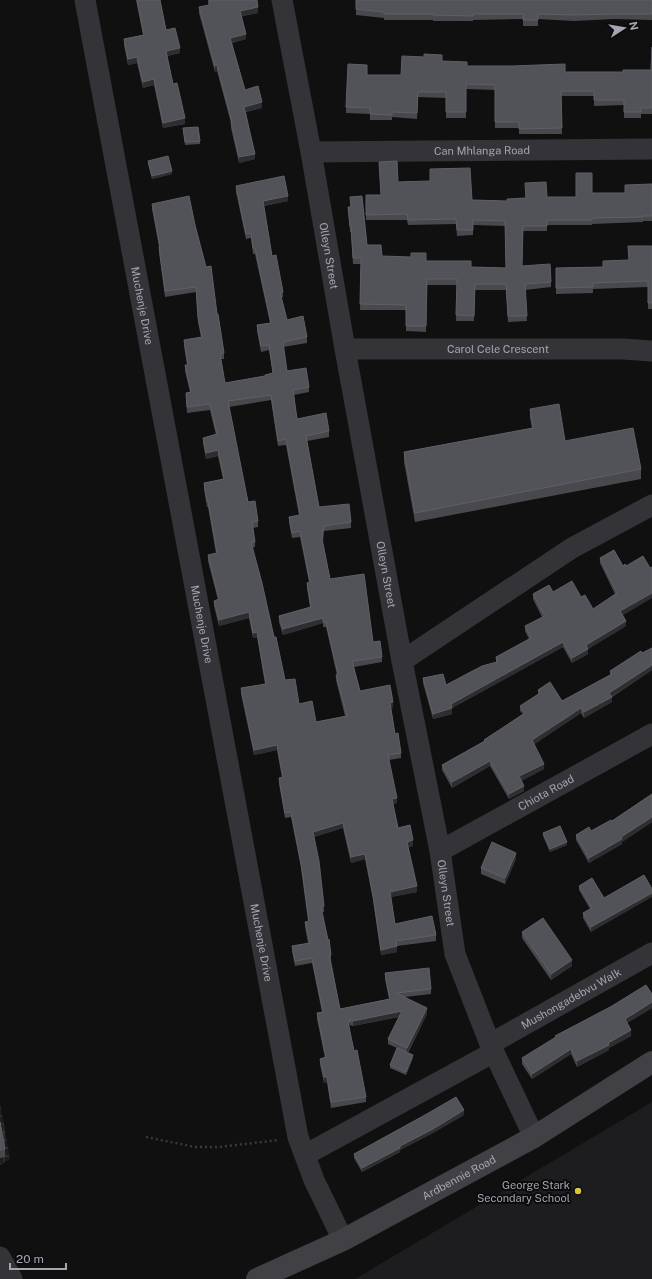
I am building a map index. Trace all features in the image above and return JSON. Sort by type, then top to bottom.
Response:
[{"type":"main road","name":"Ardbennie Road","points":[[257,1279],[343,1240],[534,1136],[652,1062]]},
{"type":"street","name":"Muchenje Drive","points":[[86,0],[302,1146],[314,1180],[343,1240]]},
{"type":"street","name":"Olleyn Street","points":[[282,0],[311,152],[345,349],[402,661],[440,851],[455,954],[492,1048],[534,1136]]},
{"type":"street","name":"Can Mhlanga Road","points":[[311,152],[652,149]]},
{"type":"street","name":"Carol Cele Crescent","points":[[345,349],[623,349],[652,351]]},
{"type":"street","points":[[402,661],[572,548],[652,505]]},
{"type":"street","name":"Chiota Road","points":[[440,851],[652,734]]},
{"type":"street","name":"Mushongadebvu Walk","points":[[302,1146],[492,1048],[652,953]]},
{"type":"street","points":[[0,1257],[12,1279]]},
{"type":"path","points":[[146,1137],[195,1147],[302,1146]]},
{"type":"shaded area","name":"George Stark Secondary School","points":[[652,1102],[652,1279],[355,1279]]},
{"type":"shaded area","points":[[0,1103],[10,1159],[0,1165]]},
{"type":"building","points":[[137,0],[160,0],[166,30],[175,28],[180,48],[166,51],[173,84],[177,83],[185,118],[163,123],[154,79],[143,82],[137,57],[128,59],[124,39],[144,35]]},
{"type":"building","points":[[209,0],[257,0],[258,7],[240,11],[246,34],[230,38],[245,90],[258,86],[262,102],[244,107],[255,154],[239,157],[232,122],[217,65],[215,66],[199,7],[209,5]]},
{"type":"building","points":[[356,0],[652,0],[652,14],[538,14],[538,20],[523,20],[523,14],[473,14],[473,16],[384,14],[384,12],[356,9]]},
{"type":"building","points":[[652,47],[652,108],[641,108],[641,112],[624,112],[624,100],[594,100],[594,91],[561,91],[562,128],[519,129],[519,122],[495,122],[495,85],[466,84],[466,112],[446,112],[446,92],[418,92],[417,113],[392,112],[392,115],[370,114],[370,108],[346,107],[348,64],[367,65],[367,75],[401,75],[402,56],[424,57],[424,54],[442,55],[442,61],[467,62],[467,66],[565,64],[565,72],[623,72],[623,70],[651,70]]},
{"type":"building","points":[[198,127],[200,141],[185,142],[183,128]]},
{"type":"building","points":[[168,156],[172,171],[152,176],[148,161]]},
{"type":"building","points":[[397,161],[398,182],[430,181],[430,169],[470,168],[472,200],[507,201],[507,199],[526,198],[525,183],[546,182],[547,197],[576,197],[576,173],[592,173],[592,193],[625,193],[625,185],[652,184],[652,216],[592,218],[592,220],[547,220],[547,226],[523,226],[522,266],[550,264],[551,282],[525,284],[527,316],[508,316],[506,284],[475,284],[474,316],[456,315],[457,279],[427,279],[426,326],[406,326],[406,305],[360,304],[361,258],[353,258],[348,207],[351,207],[350,197],[362,196],[367,245],[381,245],[382,256],[411,257],[411,253],[426,253],[426,261],[471,261],[471,267],[506,268],[505,221],[473,220],[473,230],[457,230],[456,219],[408,220],[407,214],[366,215],[366,195],[381,195],[379,162]]},
{"type":"building","points":[[284,176],[288,196],[263,201],[272,256],[276,255],[283,292],[280,292],[287,320],[303,316],[307,337],[283,342],[287,371],[306,368],[309,387],[293,390],[297,419],[326,413],[329,431],[306,436],[319,507],[349,504],[351,522],[324,526],[322,539],[330,579],[364,574],[373,642],[380,641],[382,657],[352,661],[360,691],[390,685],[393,702],[390,703],[395,734],[398,733],[401,753],[388,755],[397,798],[392,799],[398,828],[410,825],[413,840],[407,842],[417,886],[390,892],[395,924],[432,916],[436,935],[396,941],[397,946],[381,950],[365,854],[351,857],[343,823],[313,832],[319,861],[324,906],[321,907],[328,940],[329,939],[331,955],[329,955],[340,1009],[390,999],[385,973],[429,968],[431,989],[396,993],[427,1008],[407,1048],[388,1039],[402,1011],[353,1021],[350,1019],[350,1022],[348,1022],[354,1051],[357,1050],[366,1097],[331,1102],[327,1077],[324,1077],[320,1059],[326,1057],[317,1013],[323,1012],[312,958],[295,961],[292,946],[310,943],[305,922],[309,921],[301,863],[291,812],[285,813],[279,778],[283,777],[277,745],[254,750],[241,688],[266,684],[257,632],[253,633],[249,612],[219,620],[214,601],[219,599],[208,555],[217,553],[204,483],[224,479],[218,450],[206,453],[203,438],[217,434],[210,404],[187,407],[186,393],[191,392],[185,365],[188,365],[184,340],[202,337],[198,317],[196,287],[165,291],[160,246],[152,204],[189,196],[206,267],[211,266],[224,353],[220,354],[225,383],[265,376],[273,373],[269,345],[261,346],[257,325],[271,323],[255,248],[253,248],[251,233],[246,234],[236,186]],"holes":[[[271,395],[278,441],[286,439],[300,515],[289,517],[292,533],[300,531],[310,582],[307,583],[311,607],[279,616],[283,629],[323,618],[323,622],[326,622],[338,674],[336,675],[347,716],[316,722],[312,701],[299,704],[295,679],[285,680],[276,637],[274,637],[251,542],[255,542],[252,522],[258,521],[255,501],[248,502],[228,401]]]},
{"type":"building","points":[[628,246],[652,246],[652,303],[648,303],[648,281],[593,283],[593,287],[556,288],[556,268],[603,267],[603,261],[629,260]]},
{"type":"building","points":[[559,404],[565,441],[633,428],[641,469],[415,513],[404,452],[533,428],[530,409]]},
{"type":"building","points":[[614,550],[623,566],[625,564],[626,566],[643,556],[650,568],[652,567],[652,593],[620,611],[626,621],[586,645],[588,649],[572,658],[563,642],[451,704],[452,708],[433,714],[423,678],[443,674],[446,685],[482,666],[497,662],[496,657],[531,638],[525,626],[545,616],[533,594],[549,585],[553,592],[572,581],[581,597],[585,595],[593,609],[617,593],[600,558]]},
{"type":"building","points":[[652,648],[652,665],[609,693],[612,697],[584,712],[581,708],[532,740],[544,764],[519,776],[524,786],[509,794],[490,761],[452,782],[442,765],[485,741],[484,740],[525,713],[520,706],[540,693],[538,690],[550,682],[562,701],[612,674],[610,671],[641,651],[642,653]]},
{"type":"building","points":[[652,794],[652,817],[621,837],[622,839],[589,858],[576,835],[589,827],[591,831],[611,820],[612,821]]},
{"type":"building","points":[[560,826],[567,842],[550,849],[543,833]]},
{"type":"building","points":[[492,842],[516,853],[505,878],[481,868]]},
{"type":"building","points":[[644,875],[652,889],[652,893],[591,927],[583,913],[592,908],[579,886],[592,878],[604,898]]},
{"type":"building","points":[[543,918],[572,960],[551,974],[522,932]]},
{"type":"building","points":[[646,985],[652,994],[652,1002],[625,1019],[631,1030],[608,1043],[609,1045],[577,1061],[571,1049],[532,1074],[522,1058],[556,1037],[555,1036],[612,1006]]},
{"type":"building","points":[[397,1048],[413,1055],[406,1072],[390,1065]]},
{"type":"building","points":[[456,1097],[464,1110],[433,1129],[400,1146],[400,1148],[362,1168],[354,1154]]},
{"type":"building","points":[[0,1122],[5,1149],[0,1150]]},
{"type":"place","name":"George Stark Secondary School","points":[[578,1191]]}]
